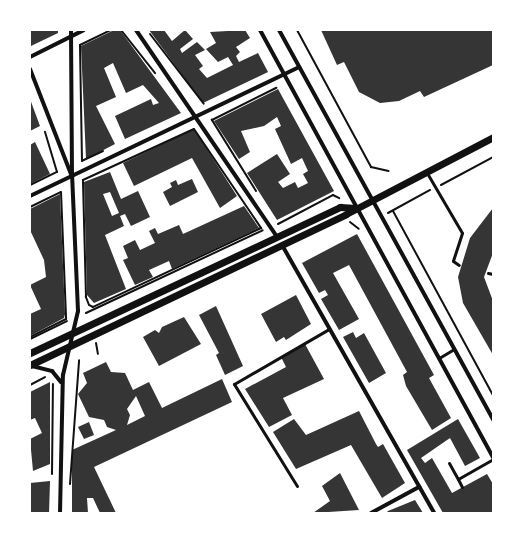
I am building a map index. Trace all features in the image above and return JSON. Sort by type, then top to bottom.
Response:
[{"type":"street","points":[[60,513],[62,388],[69,347],[78,316],[72,176],[71,30]]},
{"type":"street","points":[[30,57],[84,30]]},
{"type":"street","points":[[136,30],[197,116],[277,237]]},
{"type":"street","points":[[260,30],[493,458]]},
{"type":"street","points":[[280,30],[493,420]]},
{"type":"street","points":[[30,196],[299,67]]},
{"type":"street","points":[[30,69],[72,176]]},
{"type":"street","points":[[30,365],[358,208],[493,137]]},
{"type":"street","points":[[30,354],[340,207],[358,208]]},
{"type":"street","points":[[282,245],[434,513]]},
{"type":"street","points":[[30,365],[55,373],[62,388]]},
{"type":"street","points":[[371,513],[419,487]]},
{"type":"lane","points":[[426,172],[462,232],[453,261],[459,265]]},
{"type":"lane","points":[[488,273],[493,274]]},
{"type":"lane","points":[[297,486],[234,384],[329,329]]},
{"type":"lane","points":[[439,358],[454,349]]},
{"type":"lane","points":[[458,479],[493,458]]},
{"type":"lane","points":[[449,463],[462,487]]},
{"type":"path","points":[[82,161],[80,45],[111,30]]},
{"type":"path","points":[[121,30],[160,80]]},
{"type":"path","points":[[147,30],[201,103]]},
{"type":"path","points":[[297,30],[371,167],[389,171]]},
{"type":"path","points":[[258,193],[212,120],[276,88]]},
{"type":"path","points":[[30,185],[57,172],[43,126]]},
{"type":"path","points":[[195,129],[83,180],[88,304],[94,307],[261,228]]},
{"type":"path","points":[[493,157],[393,211],[493,394]]},
{"type":"path","points":[[30,207],[61,192],[66,319],[30,338]]},
{"type":"path","points":[[30,338],[337,196]]},
{"type":"path","points":[[96,342],[98,354]]},
{"type":"path","points":[[69,489],[79,360]]},
{"type":"path","points":[[30,385],[50,374]]},
{"type":"path","points":[[52,476],[53,381]]},
{"type":"building","points":[[30,30],[58,30],[58,33],[31,46]]},
{"type":"building","points":[[114,30],[120,30],[181,113],[125,139],[115,116],[151,99],[153,105],[159,103],[143,85],[126,93],[113,63],[104,68],[116,97],[96,106],[115,144],[86,159],[81,46]]},
{"type":"building","points":[[149,30],[164,30],[172,41],[185,30],[193,39],[180,49],[182,53],[197,42],[205,50],[195,55],[203,66],[199,69],[207,78],[233,65],[228,57],[218,62],[206,49],[216,43],[210,32],[245,30],[250,38],[236,47],[240,52],[236,56],[239,62],[258,53],[268,72],[203,103]]},
{"type":"building","points":[[321,30],[493,30],[493,65],[424,97],[420,91],[399,101],[380,103],[359,92],[344,62],[337,65]]},
{"type":"building","points":[[278,89],[334,191],[277,220],[247,173],[277,154],[290,174],[278,182],[283,188],[295,182],[298,188],[308,183],[303,174],[308,171],[302,158],[291,164],[275,129],[281,126],[277,117],[264,126],[241,131],[250,152],[239,159],[214,121]]},
{"type":"building","points":[[30,99],[40,126],[30,131]]},
{"type":"building","points":[[194,129],[237,196],[220,208],[192,158],[134,186],[123,163]]},
{"type":"building","points":[[35,142],[50,174],[30,184],[30,145]]},
{"type":"building","points":[[110,172],[121,199],[138,191],[150,217],[131,226],[125,214],[120,216],[124,226],[105,235],[126,289],[94,303],[87,295],[84,182]],"holes":[[[110,192],[119,213],[112,216],[103,194]]]},
{"type":"building","points":[[192,179],[198,192],[170,206],[163,192],[172,187],[170,183],[176,180],[178,185]]},
{"type":"building","points":[[60,194],[65,314],[64,318],[30,336],[30,314],[41,309],[30,285],[46,277],[44,260],[30,230],[30,209]]},
{"type":"building","points":[[244,206],[259,228],[172,269],[169,261],[149,270],[153,277],[135,285],[123,260],[128,258],[123,246],[135,240],[140,250],[155,243],[149,231],[155,228],[158,234],[179,225],[183,234]]},
{"type":"building","points":[[493,208],[493,253],[484,277],[493,301],[493,355],[463,303],[458,277],[470,238]]},
{"type":"building","points":[[357,234],[434,375],[429,378],[451,418],[432,430],[406,386],[403,375],[407,372],[349,265],[333,273],[359,319],[339,330],[321,299],[328,295],[325,290],[319,293],[302,263]]},
{"type":"building","points":[[296,295],[311,324],[286,340],[284,337],[276,342],[261,314]]},
{"type":"building","points":[[216,306],[243,366],[225,375],[216,355],[219,353],[199,315]]},
{"type":"building","points":[[184,317],[201,344],[159,366],[143,337],[155,330],[159,333],[162,327]]},
{"type":"building","points":[[353,332],[356,338],[364,333],[386,373],[369,383],[343,337]]},
{"type":"building","points":[[305,344],[324,379],[283,398],[292,415],[269,427],[245,389],[286,367],[281,357]]},
{"type":"building","points":[[106,362],[111,372],[125,373],[133,390],[149,382],[162,408],[222,379],[232,402],[94,467],[116,513],[100,513],[93,498],[87,498],[88,513],[72,513],[72,450],[116,430],[107,427],[104,420],[89,417],[78,394],[87,383],[83,373]],"holes":[[[136,396],[145,416],[127,425],[130,415],[127,409]]]},
{"type":"building","points":[[50,382],[50,464],[33,471],[30,439],[42,433],[35,418],[30,420],[30,392]]},
{"type":"building","points":[[359,411],[376,444],[378,447],[383,444],[405,483],[382,498],[351,445],[296,469],[273,432],[294,419],[306,435]]},
{"type":"building","points":[[458,419],[480,458],[465,466],[450,438],[421,458],[425,463],[432,458],[452,493],[487,474],[493,484],[493,513],[443,513],[407,450]]},
{"type":"building","points":[[89,422],[94,435],[84,439],[78,427]]},
{"type":"building","points":[[340,473],[359,510],[313,513],[330,501],[322,486]]},
{"type":"building","points":[[50,481],[49,513],[30,513],[30,483]]},
{"type":"building","points":[[415,500],[423,513],[386,513],[388,511]]}]
